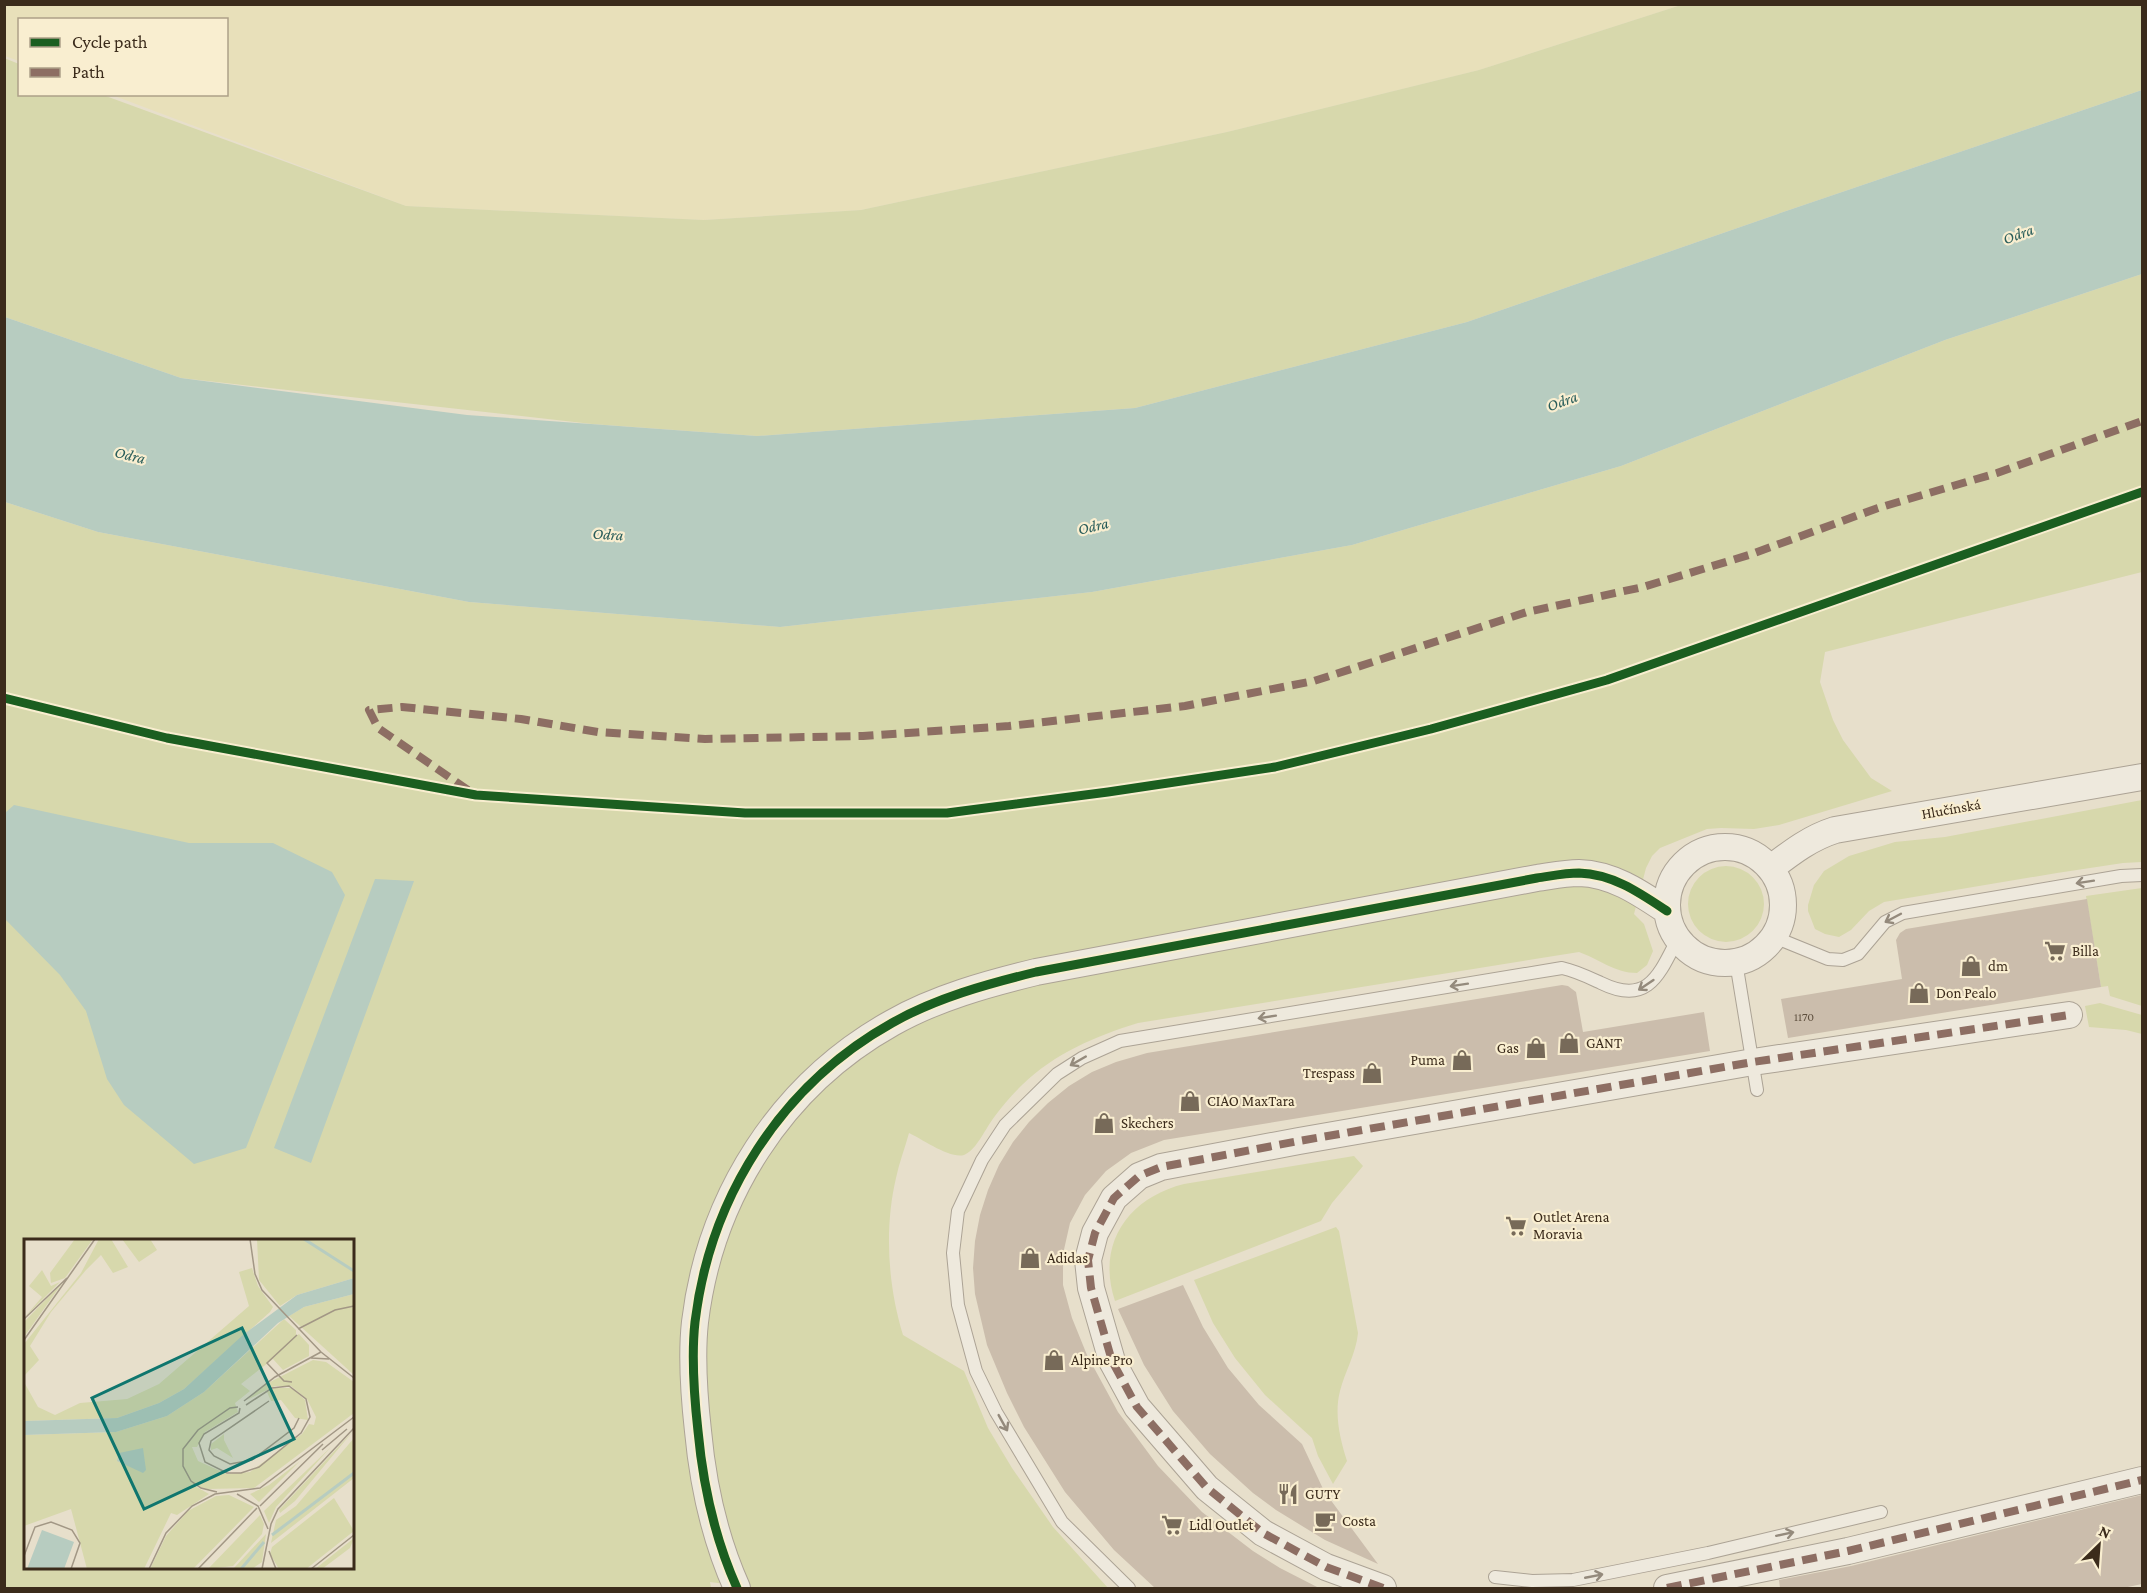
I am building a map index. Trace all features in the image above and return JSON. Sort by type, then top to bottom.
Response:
[{"type":"street","name":"Hlučínská","points":[[1770,868],[1802,844],[1816,836],[1835,830],[2142,777]]},
{"type":"street","points":[[1734,847],[1754,854],[1770,868],[1779,884],[1784,902],[1781,920],[1774,937],[1757,953],[1736,962],[1709,961],[1692,952],[1678,938],[1671,925],[1667,900],[1673,879],[1685,862],[1703,851],[1734,847]]},
{"type":"street","points":[[737,1588],[725,1562],[714,1522],[703,1475],[698,1439],[693,1350],[703,1276],[727,1202],[752,1157],[788,1106],[814,1080],[849,1051],[891,1023],[918,1010],[967,991],[1036,972],[1537,878],[1578,873],[1599,876],[1628,886],[1667,910]]},
{"type":"street","points":[[1383,1588],[1326,1566],[1263,1533],[1207,1488],[1137,1407],[1112,1361],[1095,1304],[1088,1260],[1095,1233],[1114,1198],[1139,1176],[1161,1167],[1753,1062],[2069,1015]]},
{"type":"street","points":[[1667,1588],[1848,1551],[2142,1480]]},
{"type":"lane","points":[[1774,937],[1827,959],[1843,960],[1858,954],[1885,922],[1903,913],[2121,876],[2142,875]]},
{"type":"lane","points":[[1129,1588],[1062,1522],[1022,1458],[976,1371],[958,1305],[953,1253],[958,1210],[982,1160],[1005,1125],[1057,1074],[1082,1058],[1120,1041],[1562,968],[1575,971],[1617,990],[1640,991],[1655,979],[1663,968],[1678,938]]},
{"type":"lane","points":[[1736,962],[1757,1090]]},
{"type":"lane","points":[[1495,1577],[1532,1581],[1573,1580],[1708,1553],[1881,1512]]},
{"type":"shaded area","points":[[5,4],[1681,5],[1479,70],[1227,132],[861,210],[704,220],[406,206],[115,96],[228,96],[228,18],[18,18],[18,61],[5,56]]},
{"type":"green space","points":[[1681,5],[2142,5],[2142,90],[1467,322],[1135,408],[757,436],[592,424],[181,378],[5,317],[4,58],[18,64],[18,96],[106,96],[406,206],[704,220],[861,210],[1227,132],[1479,70]]},
{"type":"green space","points":[[2142,274],[2142,572],[1825,652],[1820,682],[1833,720],[1843,740],[1871,778],[1892,791],[1779,825],[1754,829],[1707,829],[1660,848],[1652,856],[1646,868],[1634,914],[1644,924],[1653,951],[1647,965],[1637,973],[1614,968],[1579,952],[1138,1023],[1077,1047],[1048,1064],[1008,1100],[977,1143],[964,1155],[951,1154],[909,1133],[892,1197],[889,1237],[891,1277],[903,1335],[964,1371],[988,1428],[1012,1468],[1053,1527],[1108,1588],[758,1588],[710,1582],[711,1588],[5,1588],[5,502],[98,532],[469,602],[780,627],[1092,592],[1352,545],[1621,466],[1945,340]]},
{"type":"green space","points":[[2142,800],[2142,862],[2057,873],[1884,902],[1869,911],[1851,930],[1839,937],[1815,929],[1808,911],[1814,885],[1824,871],[1849,856],[1895,842],[1945,837]]},
{"type":"green space","points":[[1726,866],[1741,869],[1753,877],[1761,889],[1764,904],[1761,919],[1753,931],[1741,939],[1726,942],[1711,939],[1699,931],[1691,919],[1688,904],[1691,889],[1699,877],[1711,869]]},
{"type":"green space","points":[[2142,888],[2142,1006],[2110,996],[2108,986],[2101,987],[2086,896]]},
{"type":"green space","points":[[2100,1003],[2142,1015],[2142,1034],[2126,1030],[2089,1027],[2085,1006]]},
{"type":"green space","points":[[1354,1156],[1363,1166],[1332,1203],[1321,1221],[1115,1301],[1110,1280],[1110,1261],[1114,1243],[1121,1226],[1147,1200],[1184,1184]]},
{"type":"green space","points":[[1336,1227],[1339,1231],[1358,1333],[1338,1400],[1339,1426],[1347,1461],[1333,1484],[1318,1456],[1312,1438],[1265,1395],[1235,1358],[1213,1323],[1194,1280]]},
{"type":"water","name":"Odra","points":[[2142,90],[2142,274],[1945,340],[1621,466],[1352,545],[1092,592],[780,627],[469,602],[98,532],[5,502],[5,317],[181,378],[467,415],[757,436],[1135,408],[1467,322]]},
{"type":"water","points":[[14,805],[189,843],[273,843],[332,872],[345,895],[246,1148],[194,1164],[124,1105],[107,1079],[86,1011],[60,975],[5,919],[5,813]]},
{"type":"water","points":[[375,879],[414,881],[311,1163],[274,1148]]},
{"type":"building","points":[[2087,899],[2101,987],[1788,1038],[1781,999],[1902,979],[1896,940],[1906,929]]},
{"type":"building","points":[[1562,985],[1576,992],[1583,1032],[1704,1012],[1710,1051],[1164,1140],[1131,1153],[1106,1171],[1085,1195],[1070,1223],[1063,1254],[1063,1285],[1072,1318],[1087,1355],[1118,1412],[1158,1466],[1202,1512],[1253,1551],[1319,1588],[1155,1588],[1114,1550],[1065,1492],[1024,1427],[987,1345],[975,1294],[973,1268],[975,1241],[988,1190],[1013,1142],[1048,1103],[1069,1086],[1092,1072],[1147,1053]]},
{"type":"building","points":[[1183,1285],[1203,1327],[1228,1368],[1259,1405],[1302,1444],[1324,1491],[1378,1564],[1325,1540],[1253,1493],[1210,1454],[1173,1411],[1144,1365],[1118,1309]]},
{"type":"building","points":[[2142,1495],[2142,1584],[2123,1588],[1780,1588],[1779,1580],[1851,1566]]},
{"type":"marked path","points":[[468,790],[378,728],[369,710],[402,707],[521,719],[598,732],[705,739],[863,736],[1009,726],[1185,706],[1314,681],[1527,612],[1643,587],[1749,555],[1878,508],[1997,473],[2142,421]]},
{"type":"marked path","points":[[1383,1588],[1326,1567],[1263,1533],[1207,1488],[1137,1407],[1112,1361],[1091,1288],[1088,1260],[1095,1233],[1114,1198],[1139,1176],[1161,1167],[1299,1141],[1753,1062],[2069,1015]]},
{"type":"marked path","points":[[1667,1588],[1848,1551],[2142,1480]]},
{"type":"cycle path","points":[[4,698],[167,738],[476,795],[745,813],[947,813],[1275,767],[1431,729],[1607,680],[2142,492]]},
{"type":"cycle path","points":[[737,1588],[722,1550],[711,1511],[698,1431],[693,1349],[703,1276],[716,1231],[757,1149],[785,1112],[816,1078],[852,1049],[892,1023],[926,1006],[981,987],[1036,972],[1537,878],[1579,873],[1603,877],[1626,886],[1667,911]]},
{"type":"place","name":"Billa","points":[[2055,951]]},
{"type":"place","name":"dm","points":[[1971,966]]},
{"type":"place","name":"Don Pealo","points":[[1919,993]]},
{"type":"place","name":"GANT","points":[[1569,1043]]},
{"type":"place","name":"Gas","points":[[1536,1048]]},
{"type":"place","name":"Puma","points":[[1462,1060]]},
{"type":"place","name":"Trespass","points":[[1372,1073]]},
{"type":"place","name":"CIAO MaxTara","points":[[1190,1101]]},
{"type":"place","name":"Skechers","points":[[1104,1123]]},
{"type":"place","name":"Outlet Arena Moravia","points":[[1516,1226]]},
{"type":"place","name":"Adidas","points":[[1030,1258]]},
{"type":"place","name":"Alpine Pro","points":[[1054,1360]]},
{"type":"place","name":"GUTY","points":[[1288,1494]]},
{"type":"place","name":"Costa","points":[[1325,1521]]},
{"type":"place","name":"Lidl Outlet","points":[[1172,1525]]}]
